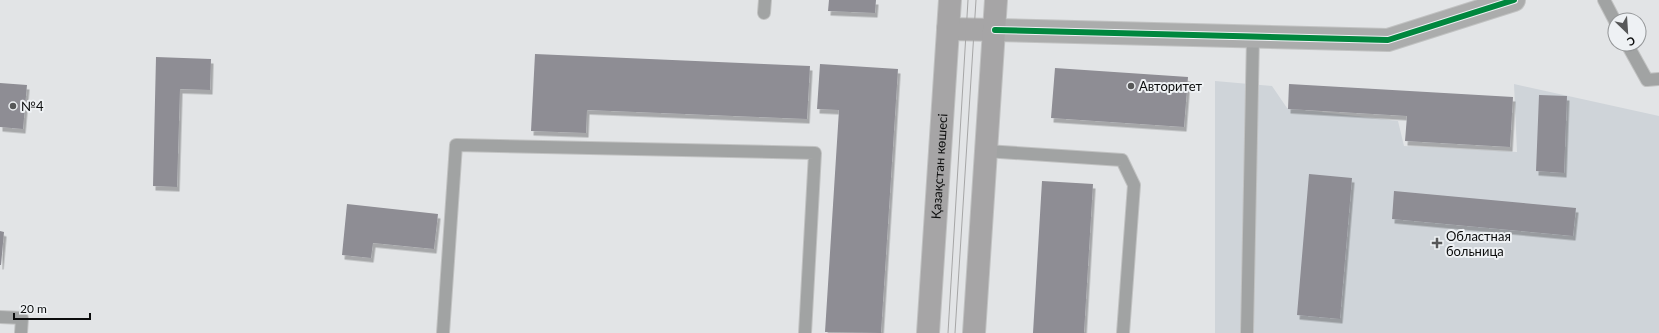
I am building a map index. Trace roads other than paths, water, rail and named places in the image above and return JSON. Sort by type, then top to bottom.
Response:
[{"type":"main road","name":"Қазақстан көшесі","points":[[928,333],[950,0]]},
{"type":"main road","points":[[974,333],[996,0]]},
{"type":"main road","points":[[948,29],[995,30]]},
{"type":"street","points":[[995,30],[1388,40],[1502,2]]},
{"type":"lane","points":[[764,13],[765,0]]},
{"type":"lane","points":[[1604,0],[1610,12]]},
{"type":"lane","points":[[1247,333],[1253,37]]},
{"type":"lane","points":[[1631,52],[1647,80],[1659,79]]},
{"type":"lane","points":[[443,333],[456,145],[815,153],[805,333]]},
{"type":"lane","points":[[986,151],[1122,160],[1134,185],[1123,333]]},
{"type":"lane","points":[[0,317],[22,318],[21,333]]},
{"type":"tram line","points":[[948,333],[968,0]]},
{"type":"tram line","points":[[955,333],[976,0]]},
{"type":"place","name":"Авторитет","points":[[1131,86]]},
{"type":"place","name":"№4","points":[[13,106]]},
{"type":"place","name":"Областная больница","points":[[1437,243]]}]
